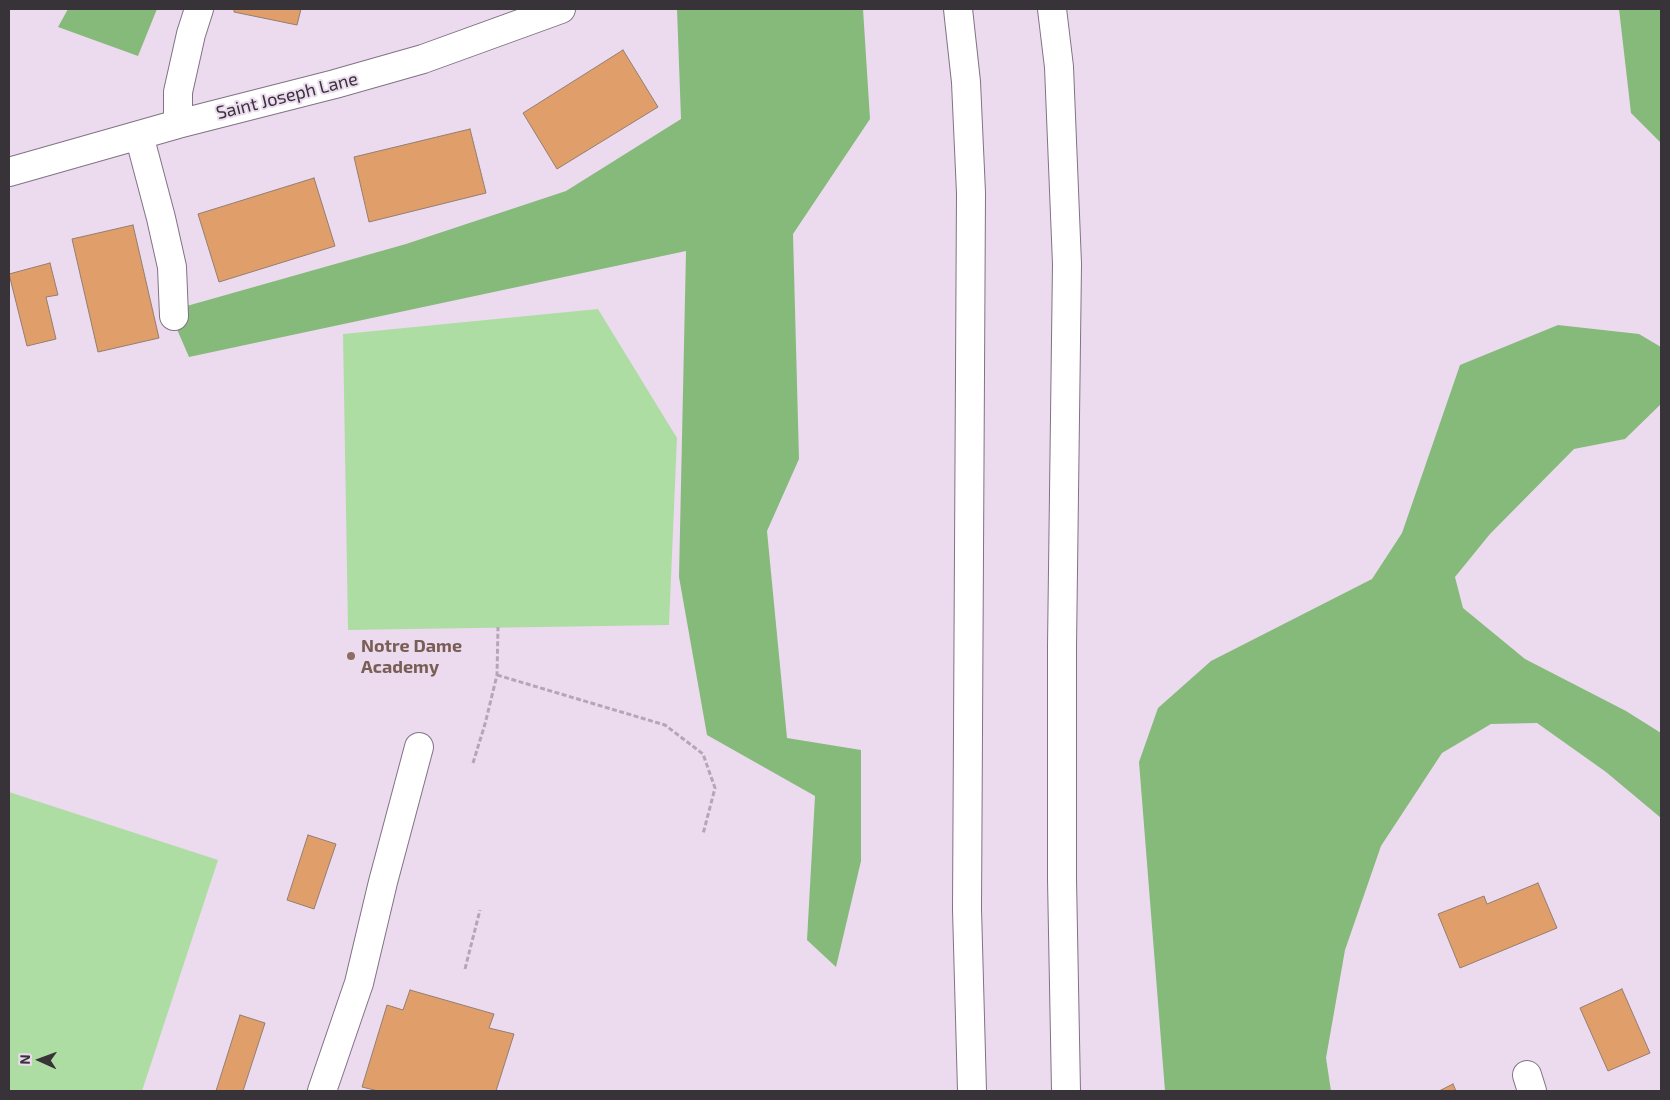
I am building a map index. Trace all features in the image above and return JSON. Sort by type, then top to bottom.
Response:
[{"type":"main road","points":[[178,124],[178,92],[191,34],[199,9]]},
{"type":"main road","name":"Saint Joseph Lane","points":[[9,172],[178,124],[335,84],[423,59],[561,9]]},
{"type":"main road","points":[[958,9],[966,82],[971,193],[967,909],[972,1091]]},
{"type":"main road","points":[[1052,9],[1059,67],[1067,264],[1062,850],[1066,1091]]},
{"type":"main road","points":[[139,135],[172,267],[174,316]]},
{"type":"main road","points":[[322,1091],[359,983],[383,882],[419,747]]},
{"type":"path","points":[[473,764],[497,675],[498,627]]},
{"type":"path","points":[[497,675],[665,724],[703,754],[715,788],[703,834]]},
{"type":"path","points":[[465,969],[480,910]]},
{"type":"green space","points":[[68,9],[157,9],[138,56],[58,27]]},
{"type":"green space","points":[[677,9],[863,9],[870,119],[793,234],[799,459],[767,531],[787,738],[861,750],[861,861],[836,967],[807,940],[815,796],[707,735],[679,577],[686,251],[189,357],[169,311],[406,244],[566,191],[681,119]]},
{"type":"green space","points":[[1619,9],[1661,9],[1661,143],[1631,113]]},
{"type":"green space","points":[[598,309],[677,438],[669,625],[348,630],[343,334]]},
{"type":"green space","points":[[1558,325],[1639,334],[1661,347],[1661,404],[1625,439],[1574,449],[1490,534],[1455,577],[1463,608],[1525,659],[1626,711],[1661,733],[1661,818],[1606,772],[1537,723],[1491,724],[1442,753],[1381,846],[1345,950],[1326,1058],[1331,1091],[1165,1091],[1139,762],[1158,708],[1211,661],[1372,579],[1402,533],[1460,365]]},
{"type":"green space","points":[[9,792],[218,860],[142,1091],[9,1091]]},
{"type":"building","points":[[234,9],[301,9],[297,25],[234,12]]},
{"type":"building","points":[[623,50],[658,107],[557,169],[523,113]]},
{"type":"building","points":[[470,129],[486,193],[369,222],[354,157]]},
{"type":"building","points":[[314,178],[335,246],[219,282],[198,214]]},
{"type":"building","points":[[133,225],[159,338],[98,352],[72,239]]},
{"type":"building","points":[[50,263],[58,295],[46,297],[56,339],[27,346],[9,274]]},
{"type":"building","points":[[308,835],[336,844],[314,909],[287,900]]},
{"type":"building","points":[[1538,883],[1557,928],[1460,968],[1438,914],[1484,896],[1487,904]]},
{"type":"building","points":[[1622,989],[1650,1053],[1608,1071],[1580,1008]]},
{"type":"building","points":[[410,990],[494,1014],[489,1028],[514,1034],[496,1091],[378,1091],[362,1087],[387,1005],[403,1010]]},
{"type":"building","points":[[240,1015],[265,1023],[243,1091],[216,1091]]},
{"type":"building","points":[[1453,1084],[1456,1091],[1439,1091]]},
{"type":"place","name":"Notre Dame Academy","points":[[351,656]]}]
